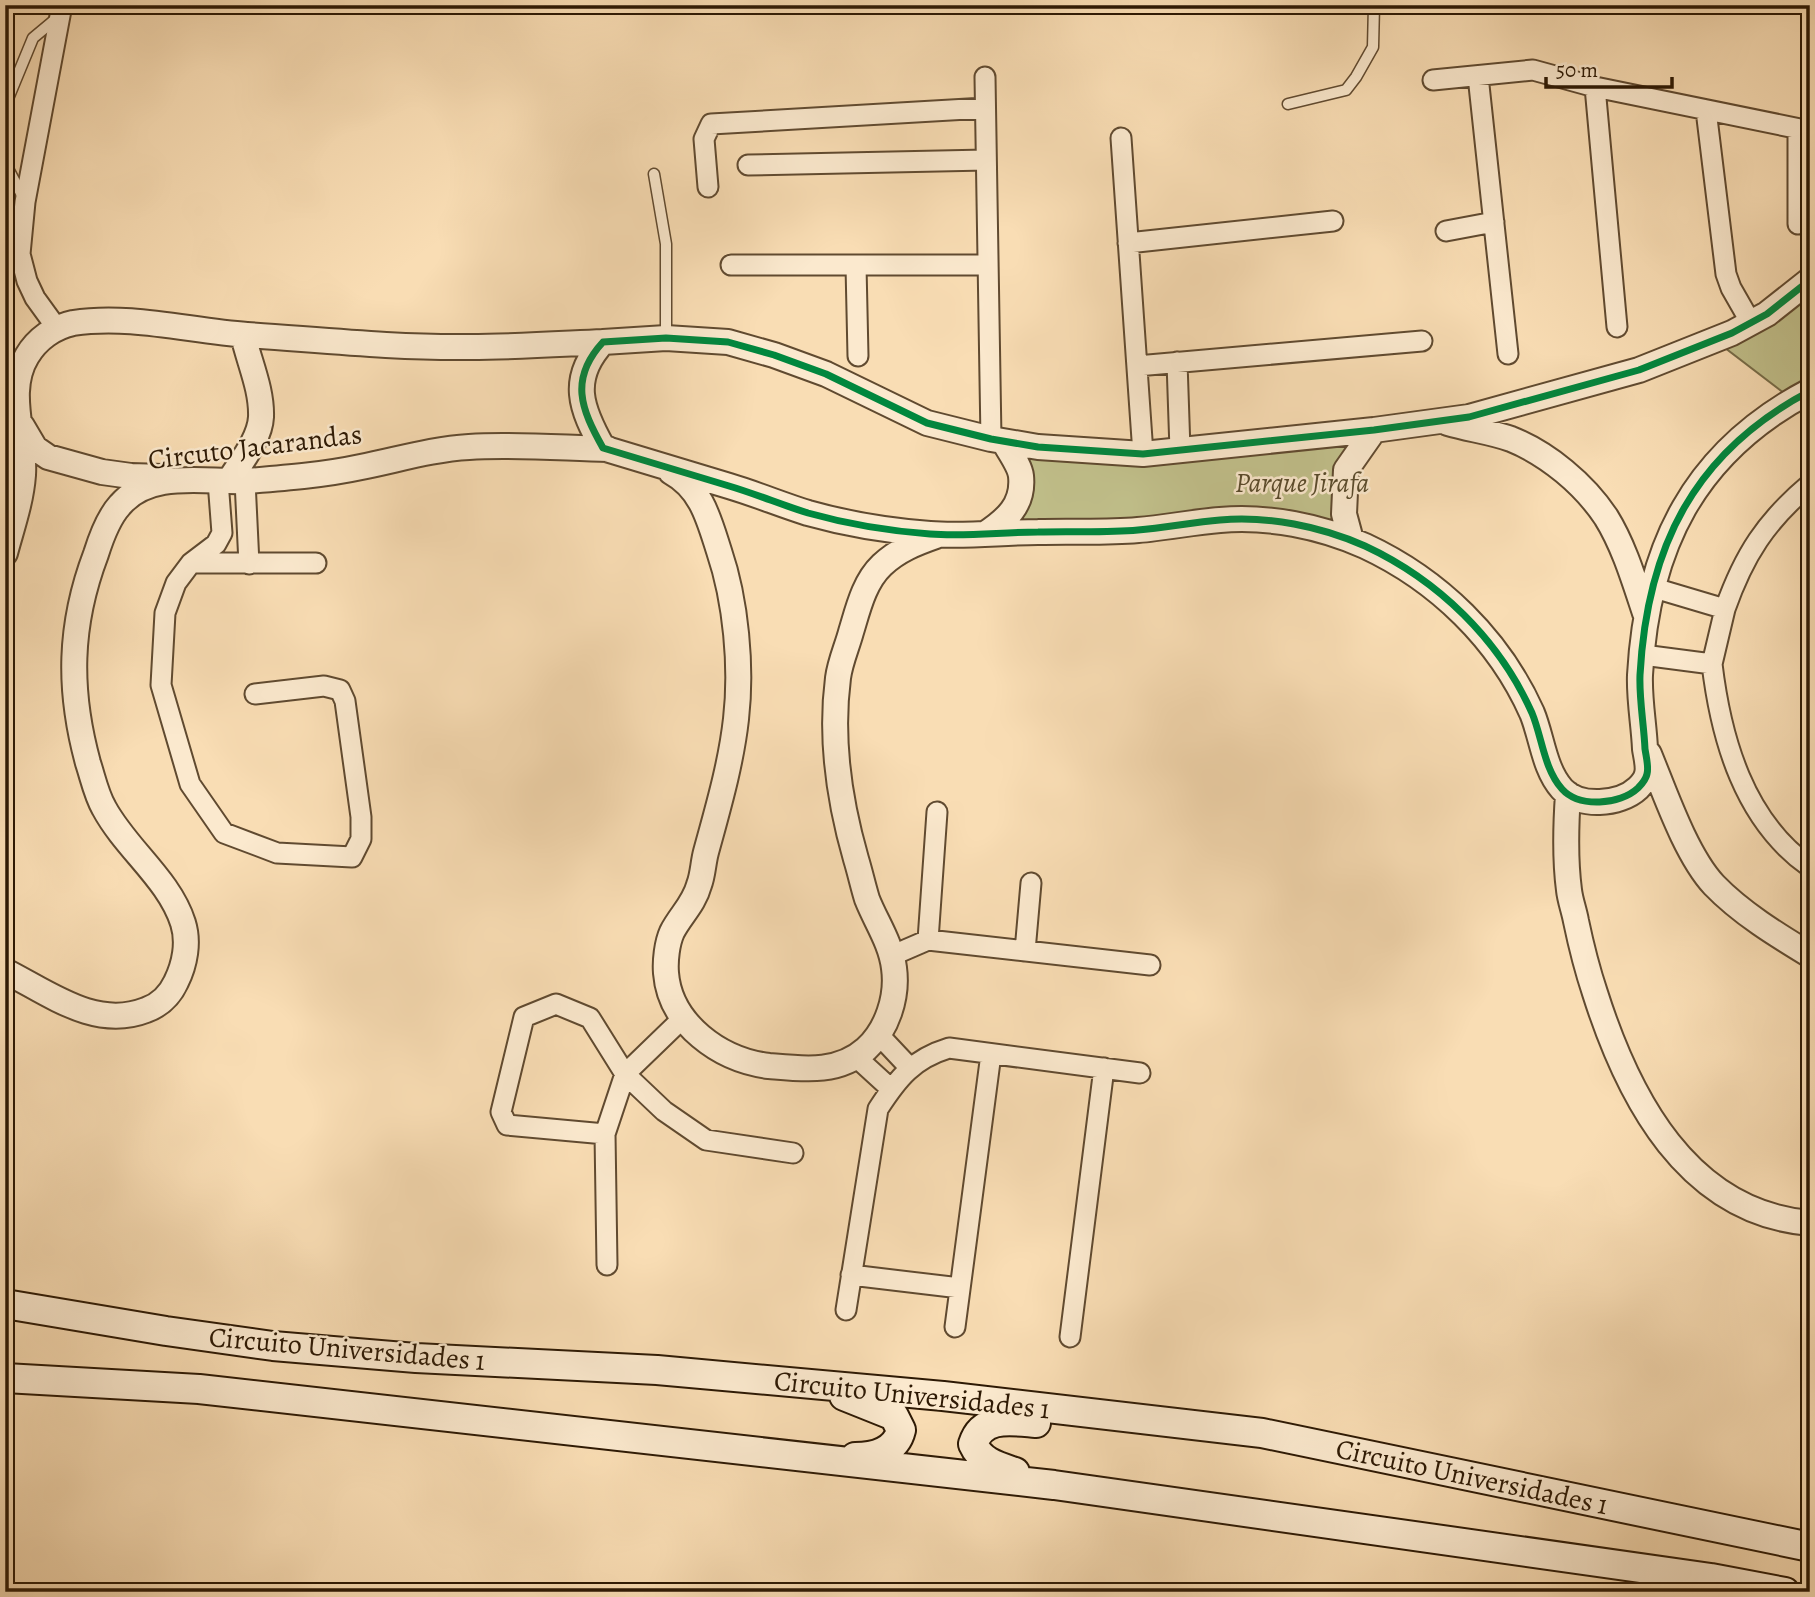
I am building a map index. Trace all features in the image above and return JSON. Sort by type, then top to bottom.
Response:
[{"type":"main road","name":"Circuito Universidades 1","points":[[5,1304],[273,1346],[416,1358],[657,1370],[943,1395],[1262,1433],[1810,1547]]},
{"type":"main road","name":"Circuito Universidades 1","points":[[5,1378],[199,1389],[1055,1485],[1711,1578],[1785,1592]]},
{"type":"main road","points":[[807,1457],[861,1457],[878,1454],[893,1445],[901,1430],[894,1416],[815,1384]]},
{"type":"main road","points":[[1055,1485],[987,1461],[978,1455],[973,1444],[976,1435],[989,1424],[1003,1420],[1225,1440],[1262,1433]]},
{"type":"street","points":[[56,327],[35,298],[20,254],[25,202],[61,11]]},
{"type":"street","points":[[1433,80],[1533,70],[1595,87],[1804,130],[1798,224]]},
{"type":"street","points":[[1478,76],[1508,354]]},
{"type":"street","points":[[985,77],[988,265],[998,440],[1021,475],[1020,493],[1011,516],[985,535]]},
{"type":"street","points":[[1595,87],[1617,327]]},
{"type":"street","points":[[708,187],[704,139],[711,124],[985,108]]},
{"type":"street","points":[[1706,110],[1726,274],[1751,323]]},
{"type":"street","points":[[1121,138],[1143,454]]},
{"type":"street","points":[[748,164],[986,160]]},
{"type":"street","points":[[1128,243],[1333,222]]},
{"type":"street","points":[[1446,231],[1494,222]]},
{"type":"street","points":[[731,265],[988,265]]},
{"type":"street","points":[[856,266],[858,356]]},
{"type":"street","points":[[5,553],[23,476],[24,450],[16,388],[20,373],[34,345],[56,327],[102,320],[243,335],[395,345],[469,347],[666,338],[728,342],[826,374],[927,423],[1038,447],[1143,454],[1374,430],[1469,417],[1639,370],[1732,333],[1791,297],[1810,280]]},
{"type":"street","points":[[243,335],[258,387],[261,419],[250,449],[230,481],[222,534],[216,544],[191,563],[176,583],[165,613],[161,685],[190,784],[224,833],[277,853],[352,857],[361,839],[361,817],[345,701],[340,690],[324,686],[255,694]]},
{"type":"street","points":[[1137,366],[1422,341]]},
{"type":"street","points":[[603,342],[591,355],[581,382],[584,416],[603,447],[608,450]]},
{"type":"street","points":[[1177,362],[1180,450]]},
{"type":"street","points":[[661,466],[689,486],[704,506],[710,521],[731,595],[738,677],[737,717],[732,750],[699,886],[687,911],[671,934],[667,958],[668,986],[683,1018],[702,1038],[718,1048],[763,1065],[821,1069],[856,1057],[869,1046],[887,1021],[893,996],[895,970],[866,897],[841,799],[836,752],[838,676],[859,605],[873,575],[907,546],[943,534],[1134,531],[1221,520],[1265,520],[1304,526],[1351,540],[1426,581],[1462,612],[1516,682],[1533,715],[1553,775],[1568,794],[1579,801],[1595,803],[1618,798],[1638,789],[1647,774],[1640,677],[1651,587],[1670,535],[1689,500],[1734,443],[1810,391]]},
{"type":"street","points":[[18,419],[35,448],[48,457],[131,477],[153,476],[182,480]]},
{"type":"street","points":[[1438,421],[1510,439],[1547,457],[1576,481],[1606,517],[1625,554],[1647,620]]},
{"type":"street","points":[[1351,540],[1344,514],[1346,470],[1374,430]]},
{"type":"street","name":"Circuto Jacarandas","points":[[5,971],[83,1011],[105,1016],[132,1015],[151,1008],[170,993],[186,950],[183,922],[172,900],[114,826],[97,793],[79,729],[74,659],[76,623],[83,589],[113,516],[120,505],[146,487],[182,480],[230,481],[310,475],[416,454],[468,447],[608,450],[810,513],[862,525],[943,534]]},
{"type":"street","points":[[230,481],[249,564]]},
{"type":"street","points":[[1810,484],[1784,506],[1764,530],[1745,561],[1725,609],[1712,664],[1717,707],[1732,758],[1749,796],[1772,831],[1810,867]]},
{"type":"street","points":[[191,563],[316,563]]},
{"type":"street","points":[[1651,587],[1725,609]]},
{"type":"street","points":[[1643,656],[1712,664]]},
{"type":"street","points":[[1645,745],[1696,858],[1713,884],[1745,912],[1810,955]]},
{"type":"street","points":[[1568,794],[1569,890],[1581,950],[1615,1051],[1647,1115],[1678,1154],[1696,1173],[1715,1187],[1736,1200],[1781,1220],[1810,1223]]},
{"type":"street","points":[[928,940],[937,812]]},
{"type":"street","points":[[1025,951],[1031,883]]},
{"type":"street","points":[[891,956],[928,940],[1150,965]]},
{"type":"street","points":[[605,1134],[507,1125],[501,1112],[524,1017],[556,1004],[590,1018],[625,1074],[664,1111],[706,1140],[793,1153]]},
{"type":"street","points":[[607,1265],[605,1134],[625,1074],[683,1018]]},
{"type":"street","points":[[878,1034],[910,1068]]},
{"type":"street","points":[[846,1310],[878,1109],[910,1068],[928,1055],[949,1048],[1140,1073]]},
{"type":"street","points":[[955,1327],[991,1054]]},
{"type":"street","points":[[856,1057],[891,1089]]},
{"type":"street","points":[[1070,1337],[1104,1068]]},
{"type":"street","points":[[852,1275],[960,1288]]},
{"type":"lane","points":[[1287,104],[1346,90],[1373,47],[1374,5]]},
{"type":"lane","points":[[5,119],[7,101],[33,38],[61,11]]},
{"type":"lane","points":[[5,163],[25,202]]},
{"type":"lane","points":[[654,174],[666,244],[666,338]]},
{"type":"green space","points":[[1810,280],[1810,391],[1793,400],[1716,341]]},
{"type":"green space","name":"Parque Jirafa","points":[[1374,430],[1347,477],[1351,540],[1304,526],[985,535],[1020,493],[1004,442],[1038,447]]},
{"type":"cycle path","points":[[1810,280],[1767,314],[1732,333],[1639,370],[1469,417],[1374,430],[1143,454],[1038,447],[991,439],[927,423],[826,374],[728,342],[666,338],[603,342],[586,369],[582,394],[589,420],[603,448],[808,513],[853,524],[915,533],[957,535],[1126,531],[1238,519],[1294,524],[1348,539],[1392,560],[1417,576],[1464,614],[1502,660],[1518,686],[1532,713],[1547,762],[1556,781],[1569,795],[1589,802],[1600,802],[1630,794],[1644,781],[1648,771],[1640,684],[1645,629],[1653,585],[1666,545],[1684,508],[1707,474],[1735,443],[1770,415],[1810,391]]}]
